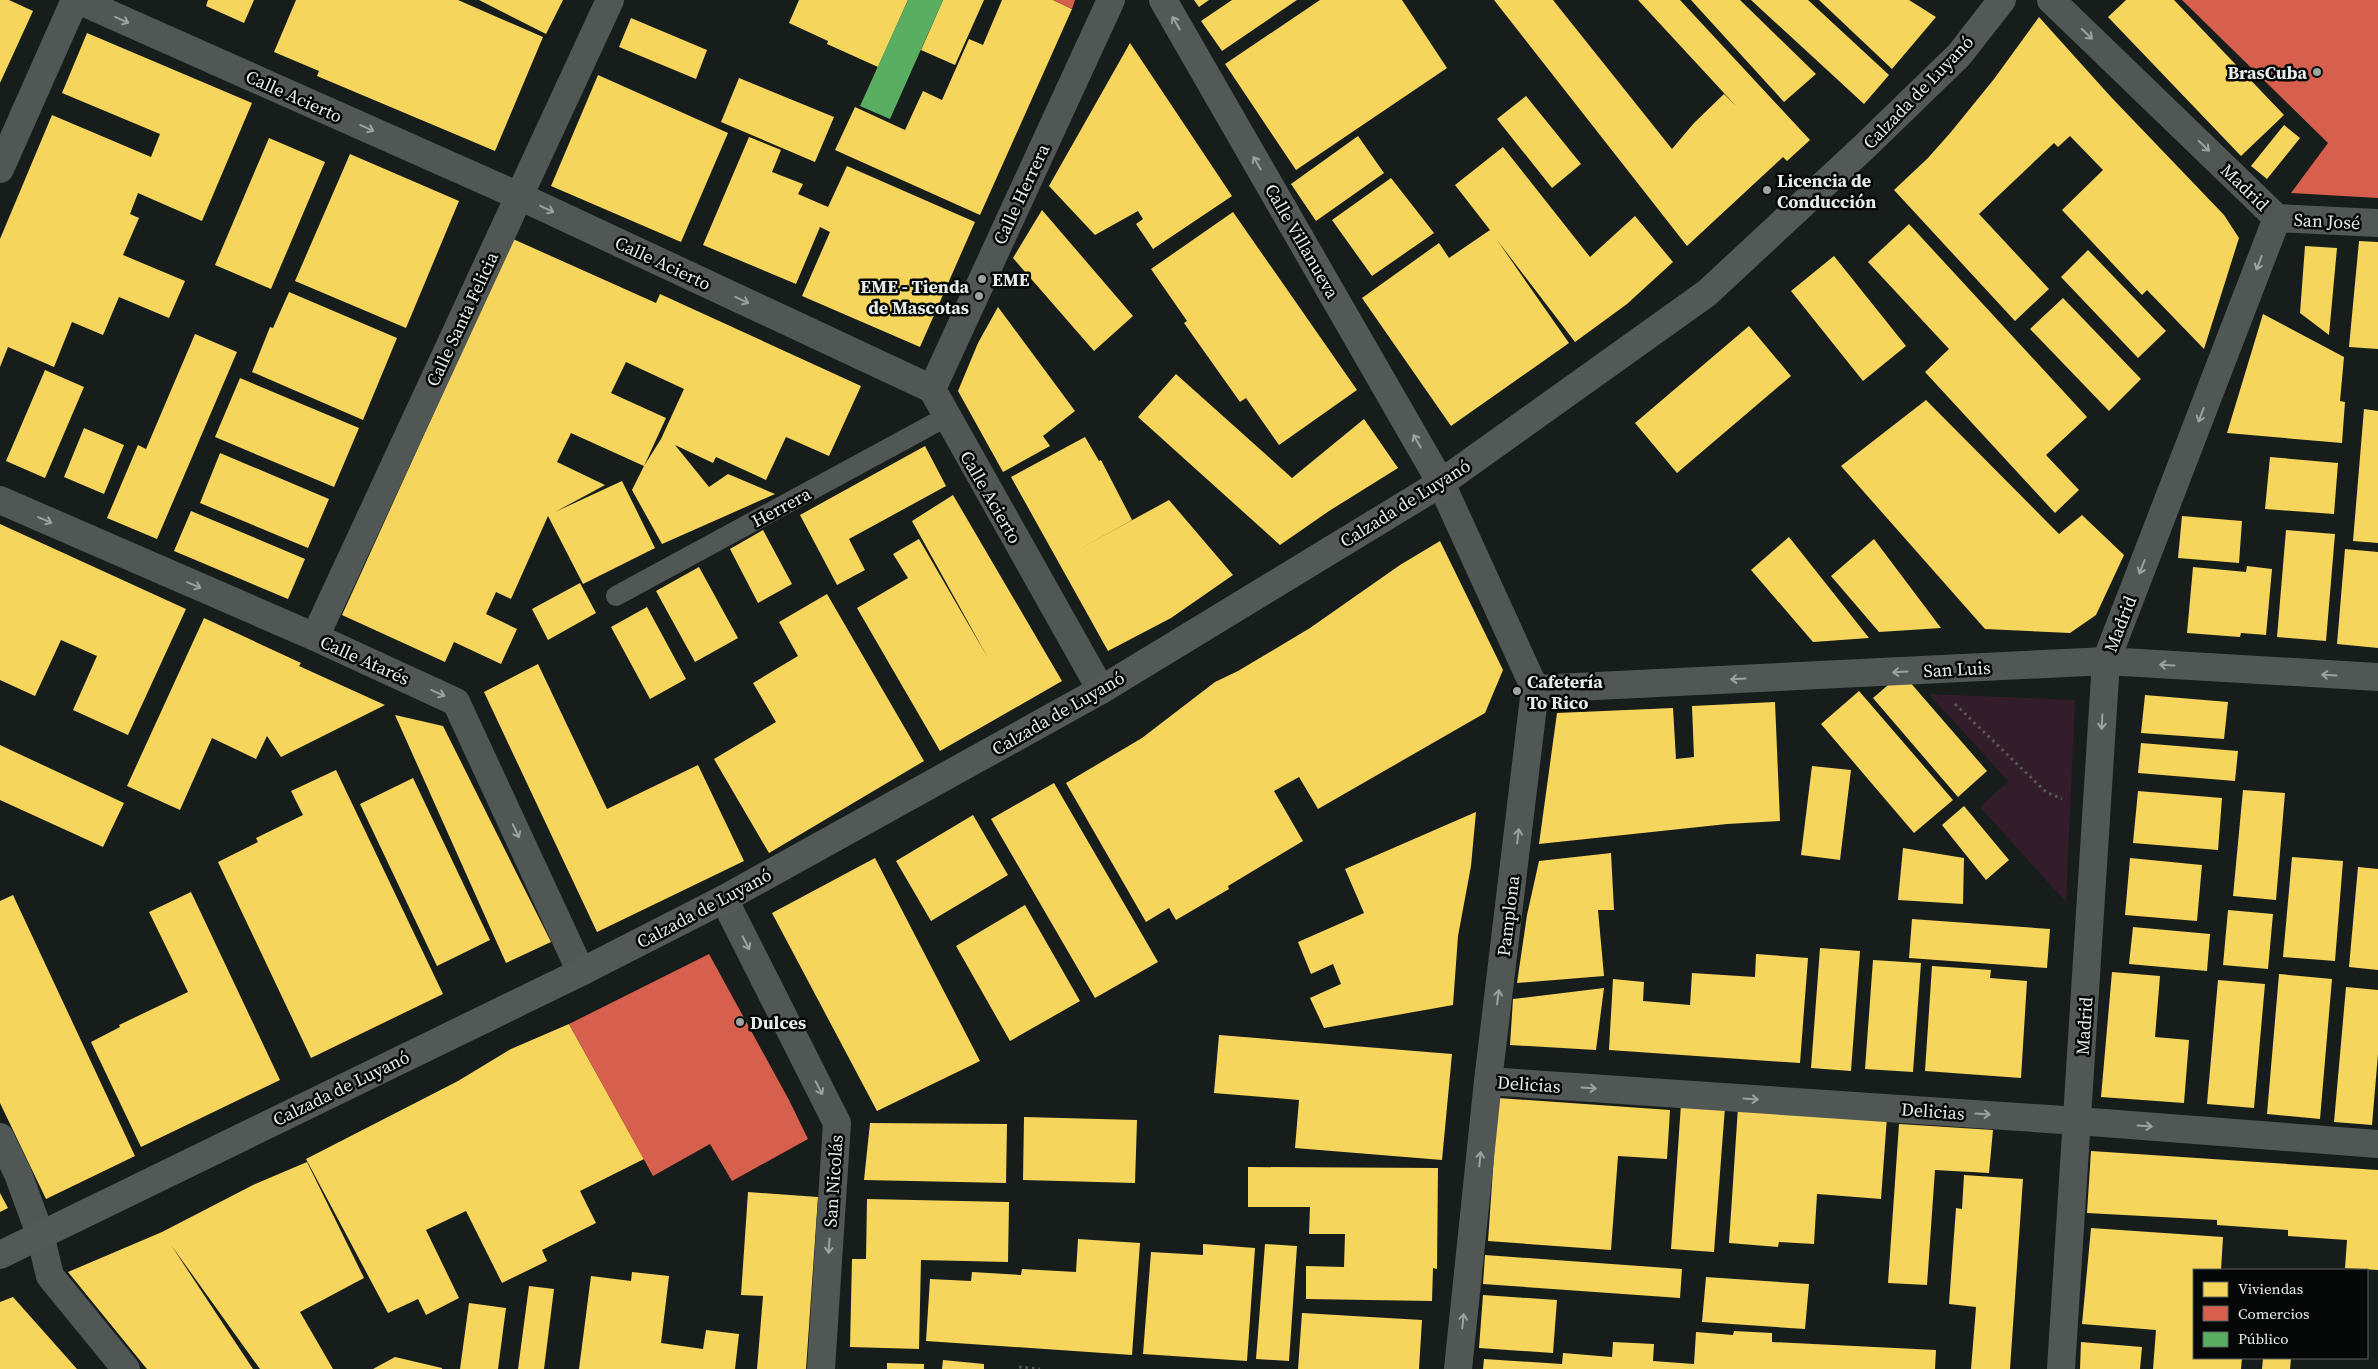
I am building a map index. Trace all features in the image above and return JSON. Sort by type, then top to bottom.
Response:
[{"type":"main road","name":"Calle Villanueva","points":[[1163,0],[1442,483]]},
{"type":"main road","name":"Calzada de Luyanó","points":[[0,1255],[581,972],[724,899],[1101,690],[1442,483],[1707,293],[1863,148],[1959,55],[2002,0]]},
{"type":"street","points":[[0,170],[76,0]]},
{"type":"street","name":"Calle Acierto","points":[[76,0],[519,196],[932,389],[946,417],[1101,690]]},
{"type":"street","name":"Calle Santa Felicia","points":[[315,637],[610,0]]},
{"type":"street","name":"Calle Herrera","points":[[932,389],[1110,0]]},
{"type":"street","name":"Madrid","points":[[2052,0],[2277,218],[2106,661],[2061,1369]]},
{"type":"street","name":"San José","points":[[2277,218],[2378,223]]},
{"type":"street","points":[[1442,483],[1535,689]]},
{"type":"street","name":"Calle Atarés","points":[[0,500],[315,637],[456,702],[581,972]]},
{"type":"street","name":"San Luis","points":[[1535,689],[2106,661],[2378,678]]},
{"type":"street","name":"Pamplona","points":[[1458,1369],[1488,1081],[1535,689]]},
{"type":"street","name":"San Nicolás","points":[[724,899],[837,1123],[821,1369]]},
{"type":"street","name":"Delicias","points":[[1488,1081],[2078,1121],[2378,1144]]},
{"type":"street","points":[[0,1137],[18,1174],[40,1234],[50,1276],[126,1369]]},
{"type":"lane","name":"Herrera","points":[[616,596],[946,417]]},
{"type":"path","points":[[1920,671],[2046,792],[2097,814]]},
{"type":"path","points":[[1019,1367],[1040,1369]]},
{"type":"shaded area","points":[[1929,694],[2075,700],[2066,902],[1980,807],[2008,781]]},
{"type":"building: Viviendas","points":[[0,0],[9,0],[33,11],[0,83]]},
{"type":"building: Viviendas","points":[[208,0],[254,0],[244,23],[206,6]]},
{"type":"building: Viviendas","points":[[296,0],[458,0],[543,37],[495,151],[317,76],[319,71],[274,52]]},
{"type":"building: Viviendas","points":[[479,0],[563,0],[546,34]]},
{"type":"building: Viviendas","points":[[799,0],[908,0],[878,67],[827,44],[828,41],[789,23]]},
{"type":"building: Viviendas","points":[[943,0],[984,0],[955,65],[921,50]]},
{"type":"building: Viviendas","points":[[1002,0],[1053,0],[1072,9],[980,215],[835,150],[855,107],[905,130],[923,91],[942,100],[969,39],[983,45]]},
{"type":"building: Viviendas","points":[[1194,0],[1209,0],[1199,7]]},
{"type":"building: Viviendas","points":[[1232,0],[1297,0],[1222,51],[1201,21]]},
{"type":"building: Viviendas","points":[[1320,0],[1402,0],[1447,68],[1296,170],[1225,64]]},
{"type":"building: Viviendas","points":[[1494,0],[1553,0],[1672,149],[1694,123],[1724,94],[1736,106],[1638,0],[1680,0],[1810,140],[1787,161],[1783,157],[1687,246]]},
{"type":"building: Viviendas","points":[[1691,0],[1740,0],[1816,74],[1784,102]]},
{"type":"building: Viviendas","points":[[1751,0],[1808,0],[1889,75],[1864,104]]},
{"type":"building: Viviendas","points":[[1819,0],[1909,0],[1936,17],[1892,69]]},
{"type":"building: Viviendas","points":[[2126,0],[2174,0],[2284,115],[2241,156],[2108,17]]},
{"type":"building: Viviendas","points":[[2039,17],[2111,97],[2224,215],[2239,238],[2204,349],[2147,290],[2142,295],[2062,210],[2103,170],[2070,136],[2058,147],[2054,143],[1979,214],[2049,289],[2015,321],[1894,190],[1928,158],[1951,132],[1994,79]]},
{"type":"building: Viviendas","points":[[631,18],[707,50],[696,79],[619,47]]},
{"type":"building: Viviendas","points":[[87,33],[252,103],[202,221],[138,193],[130,214],[139,218],[123,255],[185,281],[169,318],[119,297],[103,335],[72,322],[54,367],[8,347],[0,367],[0,239],[52,115],[151,157],[160,134],[62,93]]},
{"type":"building: Viviendas","points":[[1130,43],[1232,196],[1153,249],[1136,224],[1143,219],[1138,211],[1095,235],[1049,186]]},
{"type":"building: Viviendas","points":[[598,75],[728,133],[681,242],[551,186]]},
{"type":"building: Viviendas","points":[[739,78],[834,117],[815,162],[721,122]]},
{"type":"building: Viviendas","points":[[1526,96],[1581,164],[1552,188],[1497,119]]},
{"type":"building: Viviendas","points":[[2284,125],[2300,138],[2267,179],[2251,166]]},
{"type":"building: Viviendas","points":[[1358,136],[1384,173],[1316,221],[1291,184]]},
{"type":"building: Viviendas","points":[[749,137],[781,150],[772,172],[803,184],[798,194],[828,207],[847,166],[975,222],[920,347],[802,296],[830,232],[820,227],[796,284],[703,245]]},
{"type":"building: Viviendas","points":[[269,138],[325,162],[271,289],[215,265]]},
{"type":"building: Viviendas","points":[[1503,147],[1590,257],[1635,216],[1673,262],[1627,304],[1575,342],[1497,240],[1569,343],[1451,426],[1362,298],[1439,243],[1449,258],[1490,230],[1455,185]]},
{"type":"building: Viviendas","points":[[350,154],[459,201],[406,328],[295,281]]},
{"type":"building: Viviendas","points":[[1391,178],[1434,233],[1372,276],[1332,220]]},
{"type":"building: Viviendas","points":[[1042,210],[1133,316],[1094,351],[1013,258]]},
{"type":"building: Viviendas","points":[[1233,212],[1357,390],[1279,445],[1246,398],[1240,402],[1184,323],[1187,321],[1151,269]]},
{"type":"building: Viviendas","points":[[1909,224],[2087,417],[2046,455],[2079,490],[2055,513],[1925,372],[1949,349],[1868,262]]},
{"type":"building: Viviendas","points":[[513,239],[656,303],[660,294],[861,386],[829,456],[786,437],[766,480],[716,457],[713,463],[675,445],[709,487],[728,474],[775,494],[662,544],[632,490],[644,466],[571,433],[557,462],[605,485],[555,512],[622,481],[655,548],[583,584],[548,516],[511,599],[496,592],[486,614],[517,629],[501,664],[454,642],[445,662],[342,615]],"holes":[[[626,362],[684,389],[661,439],[644,466],[666,418],[611,393]]]},
{"type":"building: Viviendas","points":[[2359,241],[2378,242],[2378,349],[2349,347]]},
{"type":"building: Viviendas","points":[[2305,246],[2337,248],[2329,335],[2300,313]]},
{"type":"building: Viviendas","points":[[2088,250],[2166,331],[2138,358],[2061,277]]},
{"type":"building: Viviendas","points":[[1834,256],[1906,346],[1863,381],[1791,291]]},
{"type":"building: Viviendas","points":[[289,292],[397,338],[363,420],[252,372],[270,327],[273,328]]},
{"type":"building: Viviendas","points":[[2063,298],[2141,379],[2109,411],[2030,329]]},
{"type":"building: Viviendas","points":[[998,307],[1075,411],[1043,436],[1050,446],[1003,472],[958,391],[978,343]]},
{"type":"building: Viviendas","points":[[2263,314],[2344,357],[2340,401],[2345,402],[2342,443],[2227,433]]},
{"type":"building: Viviendas","points":[[1749,326],[1791,376],[1677,473],[1635,423]]},
{"type":"building: Viviendas","points":[[195,334],[237,352],[157,539],[107,518],[138,445],[146,449]]},
{"type":"building: Viviendas","points":[[45,370],[84,387],[45,478],[6,461]]},
{"type":"building: Viviendas","points":[[1176,374],[1292,478],[1364,419],[1398,468],[1329,511],[1280,545],[1138,417]]},
{"type":"building: Viviendas","points":[[240,378],[359,428],[334,487],[215,437]]},
{"type":"building: Viviendas","points":[[1926,400],[2059,534],[2082,515],[2124,555],[2096,615],[2070,633],[1985,629],[1841,466]]},
{"type":"building: Viviendas","points":[[2364,409],[2378,411],[2378,543],[2353,541]]},
{"type":"building: Viviendas","points":[[84,428],[124,445],[104,494],[64,477]]},
{"type":"building: Viviendas","points":[[1085,437],[1099,461],[1101,460],[1132,520],[1072,553],[1169,500],[1233,575],[1171,618],[1108,651],[1011,477]]},
{"type":"building: Viviendas","points":[[925,446],[946,486],[849,539],[865,570],[837,585],[800,515]]},
{"type":"building: Viviendas","points":[[220,453],[329,499],[308,548],[200,503]]},
{"type":"building: Viviendas","points":[[2270,457],[2338,463],[2334,514],[2265,509]]},
{"type":"building: Viviendas","points":[[953,495],[1062,681],[940,751],[857,608],[908,578],[893,554],[919,539],[988,658],[912,521]]},
{"type":"building: Viviendas","points":[[191,511],[305,559],[288,599],[174,551]]},
{"type":"building: Viviendas","points":[[2182,516],[2242,521],[2239,563],[2178,558]]},
{"type":"building: Viviendas","points":[[0,524],[186,609],[128,735],[73,710],[97,656],[61,640],[35,696],[0,680]]},
{"type":"building: Viviendas","points":[[763,530],[792,584],[758,603],[730,549]]},
{"type":"building: Viviendas","points":[[2286,530],[2335,534],[2326,641],[2277,637]]},
{"type":"building: Viviendas","points":[[1789,537],[1869,638],[1813,642],[1751,570]]},
{"type":"building: Viviendas","points":[[1874,539],[1941,628],[1879,632],[1831,576]]},
{"type":"building: Viviendas","points":[[1440,541],[1503,670],[1485,713],[1318,809],[1299,777],[1274,791],[1303,841],[1228,886],[1229,889],[1176,920],[1169,908],[1146,922],[1066,783],[1142,738],[1215,682],[1238,671],[1310,628],[1400,565]]},
{"type":"building: Viviendas","points":[[2345,549],[2378,552],[2378,648],[2337,644]]},
{"type":"building: Viviendas","points":[[2247,566],[2272,569],[2266,635],[2241,633],[2240,637],[2187,633],[2193,567],[2246,572]]},
{"type":"building: Viviendas","points":[[699,567],[738,638],[695,662],[656,591]]},
{"type":"building: Viviendas","points":[[580,583],[596,613],[548,640],[532,609]]},
{"type":"building: Viviendas","points":[[827,594],[924,761],[769,853],[714,759],[776,722],[753,683],[798,656],[779,622]]},
{"type":"building: Viviendas","points":[[647,607],[686,679],[650,699],[611,627]]},
{"type":"building: Viviendas","points":[[204,618],[301,663],[299,666],[385,705],[281,757],[267,736],[256,759],[212,738],[180,810],[127,786]]},
{"type":"building: Viviendas","points":[[538,664],[607,809],[698,765],[744,861],[597,932],[484,692]]},
{"type":"building: Viviendas","points":[[1902,673],[1987,771],[1958,797],[1873,698]]},
{"type":"building: Viviendas","points":[[1859,691],[1953,800],[1914,833],[1821,724]]},
{"type":"building: Viviendas","points":[[2145,695],[2228,702],[2224,739],[2141,733]]},
{"type":"building: Viviendas","points":[[1775,702],[1780,821],[1727,824],[1539,844],[1557,713],[1673,708],[1676,759],[1694,757],[1692,706]]},
{"type":"building: Viviendas","points":[[395,715],[443,726],[551,942],[506,963]]},
{"type":"building: Viviendas","points":[[2141,743],[2238,751],[2235,781],[2138,773]]},
{"type":"building: Viviendas","points":[[0,745],[124,803],[103,847],[0,800]]},
{"type":"building: Viviendas","points":[[1812,766],[1851,770],[1840,860],[1801,855]]},
{"type":"building: Viviendas","points":[[336,770],[443,994],[311,1058],[218,862],[258,842],[256,838],[303,815],[291,791]]},
{"type":"building: Viviendas","points":[[413,778],[490,940],[437,966],[360,804]]},
{"type":"building: Viviendas","points":[[1054,783],[1158,962],[1095,998],[991,819]]},
{"type":"building: Viviendas","points":[[2243,790],[2285,793],[2276,900],[2233,896]]},
{"type":"building: Viviendas","points":[[2138,791],[2222,798],[2218,850],[2133,843]]},
{"type":"building: Viviendas","points":[[1964,806],[2009,860],[1986,880],[1942,825]]},
{"type":"building: Viviendas","points":[[1476,812],[1471,866],[1458,936],[1453,1005],[1324,1028],[1310,998],[1341,984],[1333,964],[1311,974],[1298,942],[1364,913],[1345,869]]},
{"type":"building: Viviendas","points":[[973,815],[1008,875],[931,921],[896,861]]},
{"type":"building: Viviendas","points":[[1903,848],[1964,858],[1963,904],[1898,900]]},
{"type":"building: Viviendas","points":[[1611,853],[1614,910],[1598,910],[1604,976],[1517,983],[1527,915],[1539,861]]},
{"type":"building: Viviendas","points":[[2292,857],[2343,861],[2335,961],[2283,957]]},
{"type":"building: Viviendas","points":[[875,858],[980,1061],[877,1111],[772,913]]},
{"type":"building: Viviendas","points":[[2130,858],[2202,865],[2197,921],[2125,915]]},
{"type":"building: Viviendas","points":[[2358,867],[2378,869],[2378,970],[2349,967]]},
{"type":"building: Viviendas","points":[[191,892],[280,1080],[141,1147],[91,1042],[120,1027],[119,1025],[188,992],[149,912]]},
{"type":"building: Viviendas","points":[[13,895],[135,1156],[46,1199],[0,1103],[0,901]]},
{"type":"building: Viviendas","points":[[1025,905],[1080,1001],[1010,1041],[956,946]]},
{"type":"building: Viviendas","points":[[2228,910],[2273,914],[2268,969],[2223,965]]},
{"type":"building: Viviendas","points":[[1912,919],[2050,929],[2047,968],[1909,958]]},
{"type":"building: Viviendas","points":[[2133,927],[2210,934],[2207,971],[2129,964]]},
{"type":"building: Viviendas","points":[[1820,948],[1860,951],[1851,1071],[1811,1068]]},
{"type":"building: Viviendas","points":[[1756,954],[1808,958],[1800,1063],[1609,1050],[1613,979],[1644,982],[1643,1001],[1690,1005],[1692,973],[1755,977]]},
{"type":"building: Viviendas","points":[[1873,960],[1921,963],[1913,1072],[1865,1069]]},
{"type":"building: Viviendas","points":[[1932,966],[1991,970],[1990,978],[2027,981],[2021,1078],[1925,1071]]},
{"type":"building: Viviendas","points":[[2112,972],[2160,976],[2155,1037],[2189,1040],[2184,1103],[2101,1097]]},
{"type":"building: Viviendas","points":[[2279,974],[2332,979],[2320,1119],[2267,1114]]},
{"type":"building: Viviendas","points":[[2218,980],[2265,984],[2254,1108],[2207,1104]]},
{"type":"building: Viviendas","points":[[2346,987],[2378,990],[2378,1054],[2372,1125],[2334,1122]]},
{"type":"building: Viviendas","points":[[1604,988],[1596,1050],[1510,1045],[1513,999]]},
{"type":"building: Viviendas","points":[[569,1024],[644,1159],[580,1191],[596,1223],[542,1250],[547,1261],[502,1283],[466,1211],[426,1230],[459,1298],[426,1315],[418,1299],[388,1313],[306,1159],[458,1081],[511,1049]]},
{"type":"building: Viviendas","points":[[1219,1035],[1452,1054],[1442,1160],[1295,1148],[1299,1100],[1214,1093]]},
{"type":"building: Viviendas","points":[[1498,1098],[1670,1110],[1667,1159],[1618,1156],[1611,1250],[1488,1241]]},
{"type":"building: Viviendas","points":[[1681,1104],[1725,1107],[1714,1252],[1671,1249]]},
{"type":"building: Viviendas","points":[[1738,1107],[1887,1117],[1881,1199],[1817,1194],[1814,1244],[1779,1242],[1778,1247],[1729,1243]]},
{"type":"building: Viviendas","points":[[1024,1117],[1137,1120],[1135,1183],[1023,1180]]},
{"type":"building: Viviendas","points":[[870,1123],[1007,1124],[1006,1183],[864,1180]]},
{"type":"building: Viviendas","points":[[1899,1124],[1993,1130],[1989,1173],[1935,1170],[1927,1285],[1888,1283]]},
{"type":"building: Viviendas","points":[[2091,1151],[2378,1170],[2378,1270],[2345,1268],[2347,1240],[2288,1236],[2288,1230],[2217,1225],[2217,1220],[2087,1213]]},
{"type":"building: Viviendas","points":[[307,1162],[364,1278],[300,1312],[333,1369],[260,1369],[171,1245],[253,1369],[147,1369],[68,1272],[162,1232],[253,1185]]},
{"type":"building: Viviendas","points":[[1248,1167],[1438,1168],[1437,1269],[1433,1268],[1432,1301],[1306,1299],[1306,1266],[1344,1267],[1345,1234],[1309,1234],[1310,1207],[1248,1207]]},
{"type":"building: Viviendas","points":[[1964,1175],[2023,1179],[2010,1369],[1971,1369],[1976,1307],[1949,1304],[1956,1208],[1962,1209]]},
{"type":"building: Viviendas","points":[[748,1192],[818,1197],[806,1369],[757,1369],[763,1296],[741,1295]]},
{"type":"building: Viviendas","points":[[0,1193],[8,1208],[0,1212]]},
{"type":"building: Viviendas","points":[[867,1199],[1009,1202],[1008,1262],[921,1260],[919,1349],[850,1347],[852,1259],[866,1259]]},
{"type":"building: Viviendas","points":[[2091,1228],[2223,1237],[2221,1269],[2193,1269],[2193,1359],[2242,1359],[2241,1369],[2153,1369],[2156,1330],[2082,1324]]},
{"type":"building: Viviendas","points":[[1078,1239],[1140,1243],[1132,1355],[926,1341],[930,1279],[971,1281],[972,1272],[1021,1275],[1022,1269],[1076,1272]]},
{"type":"building: Viviendas","points":[[1203,1244],[1255,1248],[1247,1361],[1143,1354],[1151,1252],[1203,1255]]},
{"type":"building: Viviendas","points":[[1265,1244],[1297,1246],[1289,1361],[1256,1359]]},
{"type":"building: Viviendas","points":[[1485,1255],[1682,1269],[1680,1298],[1483,1284]]},
{"type":"building: Viviendas","points":[[632,1272],[669,1276],[661,1343],[703,1349],[706,1330],[739,1334],[735,1369],[579,1369],[591,1276],[631,1281]]},
{"type":"building: Viviendas","points":[[1706,1277],[1809,1284],[1805,1329],[1702,1322]]},
{"type":"building: Viviendas","points":[[529,1286],[554,1289],[544,1369],[518,1369]]},
{"type":"building: Viviendas","points":[[1483,1295],[1557,1300],[1553,1353],[1479,1348]]},
{"type":"building: Viviendas","points":[[13,1297],[77,1369],[0,1369],[0,1302]]},
{"type":"building: Viviendas","points":[[469,1303],[506,1308],[498,1369],[460,1369]]},
{"type":"building: Viviendas","points":[[1302,1313],[1422,1320],[1419,1369],[1298,1369]]},
{"type":"building: Viviendas","points":[[1734,1331],[1772,1333],[1772,1342],[1936,1350],[1935,1369],[1483,1369],[1484,1359],[1562,1364],[1563,1353],[1612,1357],[1613,1342],[1654,1344],[1653,1361],[1694,1364],[1696,1332],[1733,1335]]},
{"type":"building: Viviendas","points":[[2081,1342],[2142,1347],[2140,1369],[2080,1369]]},
{"type":"building: Viviendas","points":[[395,1357],[442,1368],[442,1369],[373,1369]]},
{"type":"building: Viviendas","points":[[2263,1359],[2291,1359],[2290,1369],[2262,1369]]},
{"type":"building: Viviendas","points":[[943,1360],[984,1364],[984,1369],[942,1369]]},
{"type":"building: Viviendas","points":[[887,1363],[924,1364],[924,1369],[887,1369]]},
{"type":"building: Comercios","points":[[1053,0],[1075,0],[1072,9]]},
{"type":"building: Comercios","name":"BrasCuba","points":[[2182,0],[2378,0],[2378,198],[2291,193],[2328,143]]},
{"type":"building: Comercios","points":[[709,954],[789,1100],[808,1139],[732,1181],[710,1144],[653,1176],[569,1024]]},
{"type":"building: Público","points":[[908,0],[943,0],[890,119],[860,106]]},
{"type":"place","name":"BrasCuba","points":[[2317,72]]},
{"type":"place","name":"Licencia de Conducción","points":[[1767,190]]},
{"type":"place","name":"EME","points":[[982,279]]},
{"type":"place","name":"EME - Tienda de Mascotas","points":[[979,296]]},
{"type":"place","name":"Cafetería To Rico","points":[[1517,691]]},
{"type":"place","name":"Dulces","points":[[740,1022]]}]
